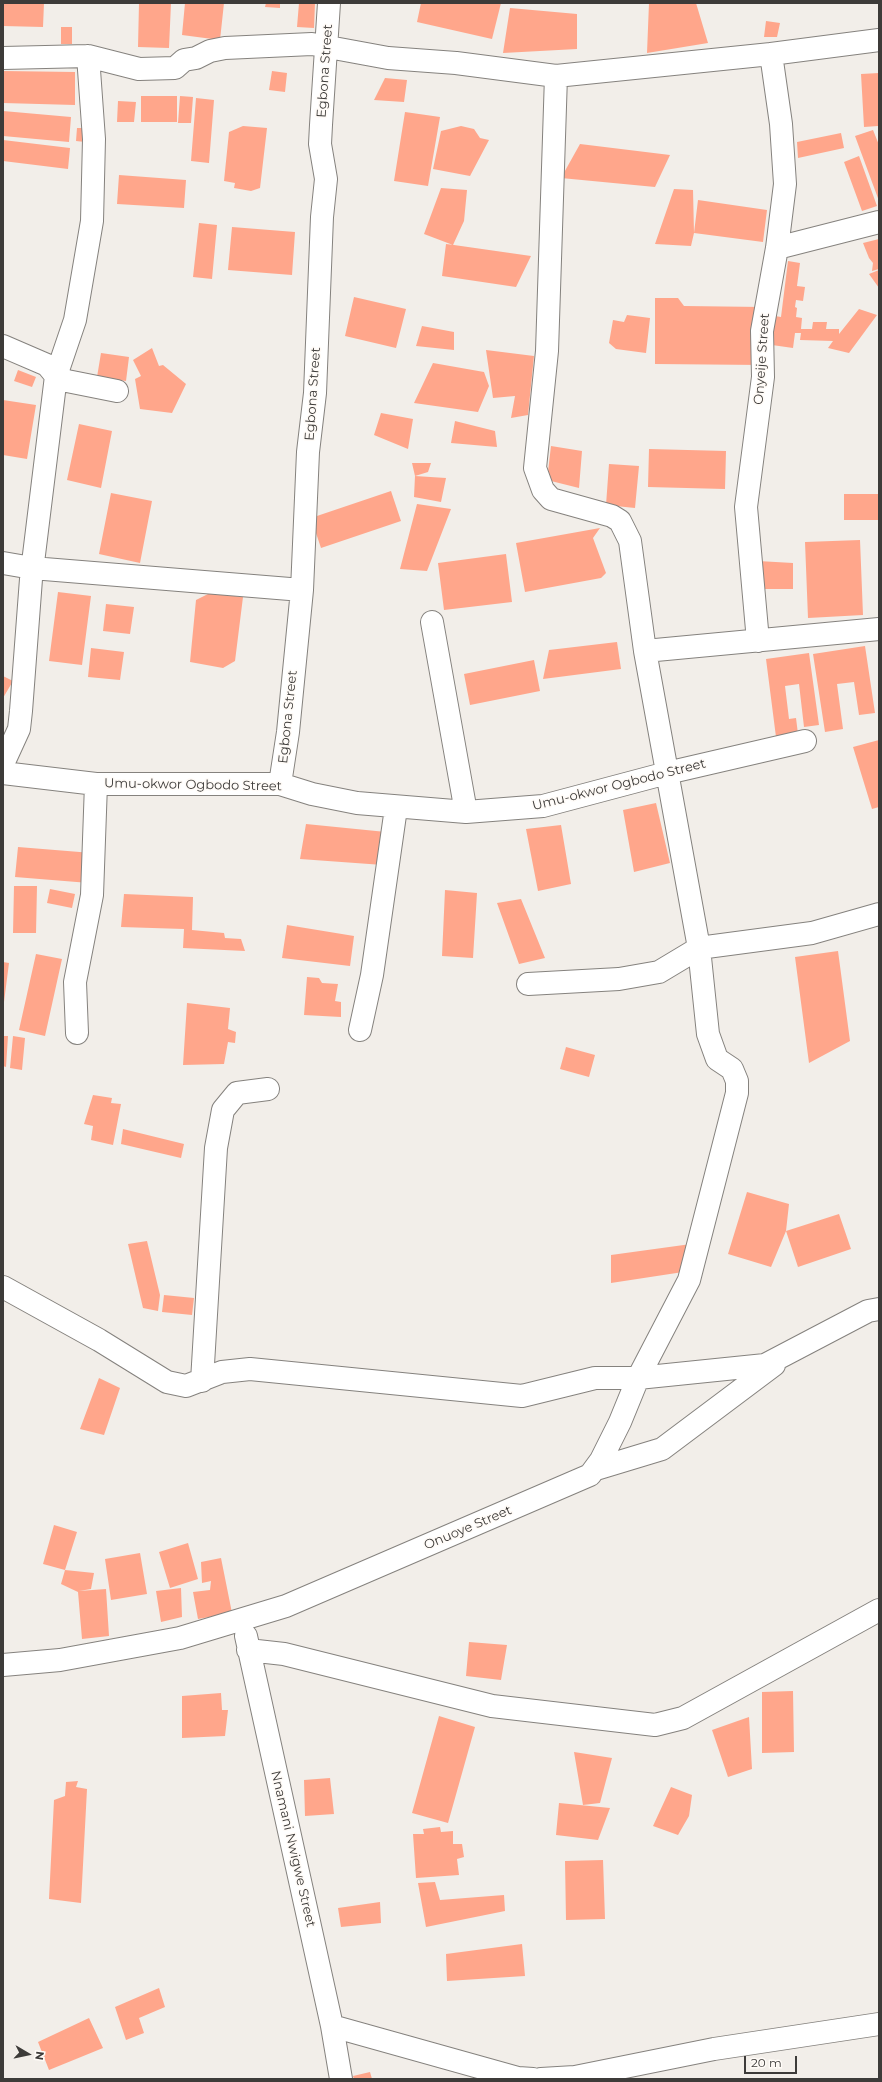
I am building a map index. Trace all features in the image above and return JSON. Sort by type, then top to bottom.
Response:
[{"type":"street","name":"Egbona Street","points":[[280,784],[288,732],[302,590],[308,452],[315,393],[322,217],[326,179],[320,144],[323,74],[327,46],[329,3]]},
{"type":"street","points":[[3,58],[88,56],[139,69],[175,68],[184,60],[196,58],[210,51],[225,48],[312,44],[388,58],[456,63],[556,76],[771,54],[879,40]]},
{"type":"street","name":"Onyeije Street","points":[[758,641],[746,507],[762,377],[762,331],[784,199],[785,166],[771,54]]},
{"type":"street","points":[[3,764],[19,729],[32,568],[56,376],[75,320],[92,221],[94,139],[88,56]]},
{"type":"street","points":[[556,76],[547,351],[535,468],[543,490],[551,499],[612,516],[620,521],[630,541],[645,651],[699,948],[708,1034],[717,1059],[732,1069],[737,1081],[737,1093],[689,1280],[638,1378],[620,1422],[596,1469]]},
{"type":"street","points":[[777,248],[879,222]]},
{"type":"street","points":[[3,346],[47,365],[56,376],[67,381],[117,391]]},
{"type":"street","points":[[3,563],[32,568],[302,590]]},
{"type":"street","points":[[432,622],[466,812]]},
{"type":"street","points":[[645,651],[879,629]]},
{"type":"street","name":"Umu-okwor Ogbodo Street","points":[[3,773],[96,784],[280,784],[312,794],[350,802],[396,808],[466,812],[544,806],[667,773],[805,741]]},
{"type":"street","points":[[77,1033],[75,982],[92,895],[96,784]]},
{"type":"street","points":[[360,1030],[372,975],[396,808]]},
{"type":"street","points":[[528,984],[619,979],[659,972],[699,948],[812,932],[879,914]]},
{"type":"street","points":[[202,1381],[216,1148],[223,1110],[237,1094],[268,1089]]},
{"type":"street","points":[[3,1287],[99,1340],[167,1382],[186,1386],[222,1372],[250,1369],[522,1396],[595,1378],[638,1378],[765,1365],[868,1311],[879,1309]]},
{"type":"street","points":[[596,1469],[662,1449],[797,1347]]},
{"type":"street","name":"Onuoye Street","points":[[3,1665],[60,1660],[180,1638],[286,1606],[590,1475],[596,1469]]},
{"type":"street","points":[[248,1650],[284,1654],[492,1706],[655,1725],[683,1718],[879,1610]]},
{"type":"street","name":"Nnamani Nwigwe Street","points":[[244,1619],[248,1650],[332,2026],[341,2079]]},
{"type":"street","points":[[541,2079],[575,2077],[714,2049],[879,2024]]},
{"type":"street","points":[[332,2026],[518,2078],[533,2079]]},
{"type":"building","points":[[3,3],[44,3],[43,27],[3,26]]},
{"type":"building","points":[[139,3],[171,3],[169,48],[138,47]]},
{"type":"building","points":[[185,3],[224,3],[220,40],[182,35]]},
{"type":"building","points":[[266,3],[280,3],[280,8],[265,7]]},
{"type":"building","points":[[299,3],[315,3],[314,28],[297,27]]},
{"type":"building","points":[[421,3],[501,3],[492,39],[417,22]]},
{"type":"building","points":[[649,3],[696,3],[708,43],[647,53]]},
{"type":"building","points":[[510,8],[577,14],[577,49],[503,53]]},
{"type":"building","points":[[766,21],[780,23],[777,37],[764,37]]},
{"type":"building","points":[[61,27],[72,27],[72,44],[61,44]]},
{"type":"building","points":[[3,71],[75,72],[75,105],[3,103]]},
{"type":"building","points":[[272,71],[287,73],[285,92],[269,90]]},
{"type":"building","points":[[879,73],[878,130],[878,126],[864,127],[861,74]]},
{"type":"building","points":[[385,78],[407,80],[404,102],[374,100]]},
{"type":"building","points":[[141,96],[177,96],[177,122],[141,122]]},
{"type":"building","points":[[180,96],[193,97],[191,123],[178,123]]},
{"type":"building","points":[[196,98],[214,100],[209,163],[191,161]]},
{"type":"building","points":[[118,101],[136,102],[134,122],[117,122]]},
{"type":"building","points":[[3,111],[71,117],[69,142],[3,136]]},
{"type":"building","points":[[405,112],[440,117],[428,186],[394,181]]},
{"type":"building","points":[[243,126],[267,128],[260,188],[251,191],[234,188],[235,183],[224,181],[229,132]]},
{"type":"building","points":[[461,126],[474,129],[480,138],[489,140],[470,176],[433,169],[441,131]]},
{"type":"building","points":[[77,128],[86,128],[85,142],[76,141]]},
{"type":"building","points":[[873,130],[879,145],[879,201],[855,136]]},
{"type":"building","points":[[841,133],[844,148],[798,158],[797,142]]},
{"type":"building","points":[[3,140],[70,148],[68,169],[3,161]]},
{"type":"building","points":[[580,144],[670,155],[655,187],[561,178]]},
{"type":"building","points":[[859,156],[877,206],[862,211],[844,162]]},
{"type":"building","points":[[119,175],[186,180],[184,208],[117,204]]},
{"type":"building","points":[[441,188],[467,190],[464,221],[453,245],[424,234]]},
{"type":"building","points":[[674,189],[693,190],[694,233],[691,246],[655,244]]},
{"type":"building","points":[[698,200],[767,210],[763,242],[694,233]]},
{"type":"building","points":[[199,223],[217,225],[212,279],[193,277]]},
{"type":"building","points":[[232,227],[295,232],[292,275],[228,270]]},
{"type":"building","points":[[879,239],[879,269],[872,271],[873,263],[869,258],[863,243]]},
{"type":"building","points":[[446,244],[531,256],[516,287],[442,276]]},
{"type":"building","points":[[788,261],[800,263],[797,286],[805,287],[803,301],[796,300],[795,307],[797,308],[796,317],[802,318],[801,329],[812,329],[813,322],[827,322],[826,329],[839,329],[839,334],[859,309],[877,315],[849,353],[828,348],[833,341],[800,340],[801,333],[795,333],[793,348],[765,344],[769,315],[781,317]]},
{"type":"building","points":[[879,270],[879,288],[869,274]]},
{"type":"building","points":[[354,297],[406,309],[396,348],[345,336]]},
{"type":"building","points":[[655,298],[678,298],[684,306],[763,307],[762,365],[655,364]]},
{"type":"building","points":[[627,315],[650,318],[646,353],[616,349],[609,343],[613,320],[624,322]]},
{"type":"building","points":[[422,326],[454,332],[454,350],[416,346]]},
{"type":"building","points":[[152,348],[159,366],[163,365],[186,384],[172,413],[140,409],[135,379],[141,376],[133,360]]},
{"type":"building","points":[[486,350],[534,356],[528,415],[511,418],[515,396],[493,398]]},
{"type":"building","points":[[101,353],[129,357],[126,381],[97,377]]},
{"type":"building","points":[[433,363],[484,372],[489,386],[478,412],[414,403]]},
{"type":"building","points":[[18,370],[36,377],[32,387],[14,381]]},
{"type":"building","points":[[3,400],[36,405],[27,459],[3,455]]},
{"type":"building","points":[[381,413],[413,419],[408,449],[374,435]]},
{"type":"building","points":[[455,421],[495,431],[497,447],[451,443]]},
{"type":"building","points":[[79,424],[112,431],[101,488],[67,480]]},
{"type":"building","points":[[551,446],[582,451],[579,488],[547,480]]},
{"type":"building","points":[[649,449],[726,451],[725,489],[648,487]]},
{"type":"building","points":[[412,463],[431,463],[428,472],[415,476]]},
{"type":"building","points":[[609,464],[639,466],[635,508],[606,505]]},
{"type":"building","points":[[415,476],[446,478],[441,502],[414,497]]},
{"type":"building","points":[[391,491],[401,521],[321,548],[311,518]]},
{"type":"building","points":[[111,493],[152,501],[140,563],[99,554]]},
{"type":"building","points":[[844,494],[879,494],[879,520],[844,520]]},
{"type":"building","points":[[417,504],[451,509],[427,571],[400,569]]},
{"type":"building","points":[[600,528],[593,538],[606,573],[601,578],[525,592],[516,543]]},
{"type":"building","points":[[860,540],[863,615],[808,618],[805,542]]},
{"type":"building","points":[[506,554],[512,602],[444,610],[438,563]]},
{"type":"building","points":[[758,561],[793,563],[793,589],[759,589]]},
{"type":"building","points":[[58,592],[91,596],[82,665],[49,661]]},
{"type":"building","points":[[210,593],[243,597],[235,661],[223,668],[190,662],[196,600]]},
{"type":"building","points":[[106,604],[134,607],[130,634],[103,631]]},
{"type":"building","points":[[617,642],[621,669],[543,679],[549,650]]},
{"type":"building","points":[[865,646],[875,713],[859,715],[854,682],[837,684],[843,729],[825,732],[813,654]]},
{"type":"building","points":[[91,648],[124,652],[120,680],[88,677]]},
{"type":"building","points":[[809,653],[819,725],[804,727],[799,684],[785,686],[789,719],[796,718],[798,734],[776,737],[766,659]]},
{"type":"building","points":[[534,660],[540,691],[470,705],[464,674]]},
{"type":"building","points":[[3,676],[13,681],[3,698]]},
{"type":"building","points":[[879,740],[879,807],[872,809],[853,747]]},
{"type":"building","points":[[656,803],[670,863],[634,872],[623,810]]},
{"type":"building","points":[[306,824],[386,832],[383,865],[300,859]]},
{"type":"building","points":[[561,825],[571,884],[538,891],[526,829]]},
{"type":"building","points":[[18,847],[92,853],[89,883],[15,877]]},
{"type":"building","points":[[14,886],[37,886],[36,933],[13,933]]},
{"type":"building","points":[[50,889],[75,894],[72,908],[47,903]]},
{"type":"building","points":[[445,890],[477,893],[473,958],[442,956]]},
{"type":"building","points":[[124,894],[193,897],[192,930],[224,933],[225,938],[241,939],[245,951],[183,948],[184,929],[121,927]]},
{"type":"building","points":[[521,899],[545,958],[519,964],[497,903]]},
{"type":"building","points":[[287,925],[354,936],[350,966],[282,958]]},
{"type":"building","points":[[838,951],[850,1041],[809,1063],[795,957]]},
{"type":"building","points":[[36,954],[62,959],[45,1036],[19,1030]]},
{"type":"building","points":[[3,962],[9,963],[4,1002],[3,1002]]},
{"type":"building","points":[[307,977],[319,978],[322,983],[338,984],[335,1001],[341,1002],[341,1017],[304,1015]]},
{"type":"building","points":[[187,1003],[230,1008],[228,1029],[236,1032],[235,1043],[228,1042],[224,1064],[183,1065]]},
{"type":"building","points":[[3,1036],[8,1036],[6,1067],[3,1066]]},
{"type":"building","points":[[13,1036],[25,1038],[22,1070],[10,1068]]},
{"type":"building","points":[[566,1047],[595,1055],[589,1077],[560,1069]]},
{"type":"building","points":[[93,1095],[112,1098],[111,1103],[121,1104],[113,1145],[91,1140],[93,1126],[84,1124]]},
{"type":"building","points":[[123,1129],[184,1144],[181,1158],[121,1144]]},
{"type":"building","points":[[747,1192],[789,1204],[786,1231],[771,1267],[728,1254]]},
{"type":"building","points":[[839,1214],[851,1249],[798,1267],[786,1231]]},
{"type":"building","points":[[147,1241],[160,1295],[158,1311],[143,1308],[128,1244]]},
{"type":"building","points":[[691,1244],[683,1272],[611,1283],[611,1255]]},
{"type":"building","points":[[164,1295],[194,1298],[192,1315],[162,1312]]},
{"type":"building","points":[[99,1378],[120,1388],[104,1435],[80,1429]]},
{"type":"building","points":[[54,1525],[77,1532],[65,1570],[43,1564]]},
{"type":"building","points":[[188,1543],[198,1579],[170,1588],[159,1552]]},
{"type":"building","points":[[140,1553],[147,1594],[111,1600],[105,1559]]},
{"type":"building","points":[[221,1558],[232,1613],[198,1619],[193,1592],[210,1590],[211,1581],[202,1583],[201,1562]]},
{"type":"building","points":[[65,1570],[94,1573],[91,1589],[79,1591],[106,1589],[109,1636],[82,1639],[78,1592],[61,1584]]},
{"type":"building","points":[[181,1588],[182,1617],[161,1622],[156,1591]]},
{"type":"building","points":[[469,1642],[507,1645],[501,1680],[466,1676]]},
{"type":"building","points":[[793,1691],[794,1752],[762,1753],[762,1692]]},
{"type":"building","points":[[221,1693],[222,1710],[228,1710],[225,1736],[182,1738],[182,1696]]},
{"type":"building","points":[[439,1716],[475,1727],[448,1823],[412,1813]]},
{"type":"building","points":[[749,1717],[752,1769],[728,1777],[712,1730]]},
{"type":"building","points":[[574,1752],[612,1758],[600,1803],[583,1805]]},
{"type":"building","points":[[330,1778],[334,1814],[305,1816],[304,1780]]},
{"type":"building","points":[[78,1781],[76,1787],[87,1789],[81,1903],[49,1899],[54,1800],[65,1796],[66,1782]]},
{"type":"building","points":[[671,1787],[692,1795],[689,1816],[678,1835],[653,1826]]},
{"type":"building","points":[[559,1803],[610,1808],[598,1840],[556,1835]]},
{"type":"building","points":[[440,1827],[441,1832],[453,1831],[453,1844],[462,1844],[464,1857],[457,1859],[459,1875],[416,1878],[413,1834],[424,1834],[423,1829]]},
{"type":"building","points":[[603,1860],[605,1919],[566,1920],[565,1861]]},
{"type":"building","points":[[435,1882],[440,1900],[504,1895],[505,1911],[426,1927],[418,1883]]},
{"type":"building","points":[[380,1902],[381,1923],[341,1927],[338,1908]]},
{"type":"building","points":[[522,1944],[525,1976],[447,1981],[446,1954]]},
{"type":"building","points":[[159,1988],[165,2007],[139,2018],[144,2033],[126,2040],[115,2007]]},
{"type":"building","points":[[89,2018],[103,2048],[49,2070],[38,2042]]},
{"type":"building","points":[[370,2072],[372,2079],[354,2079],[353,2076]]}]
